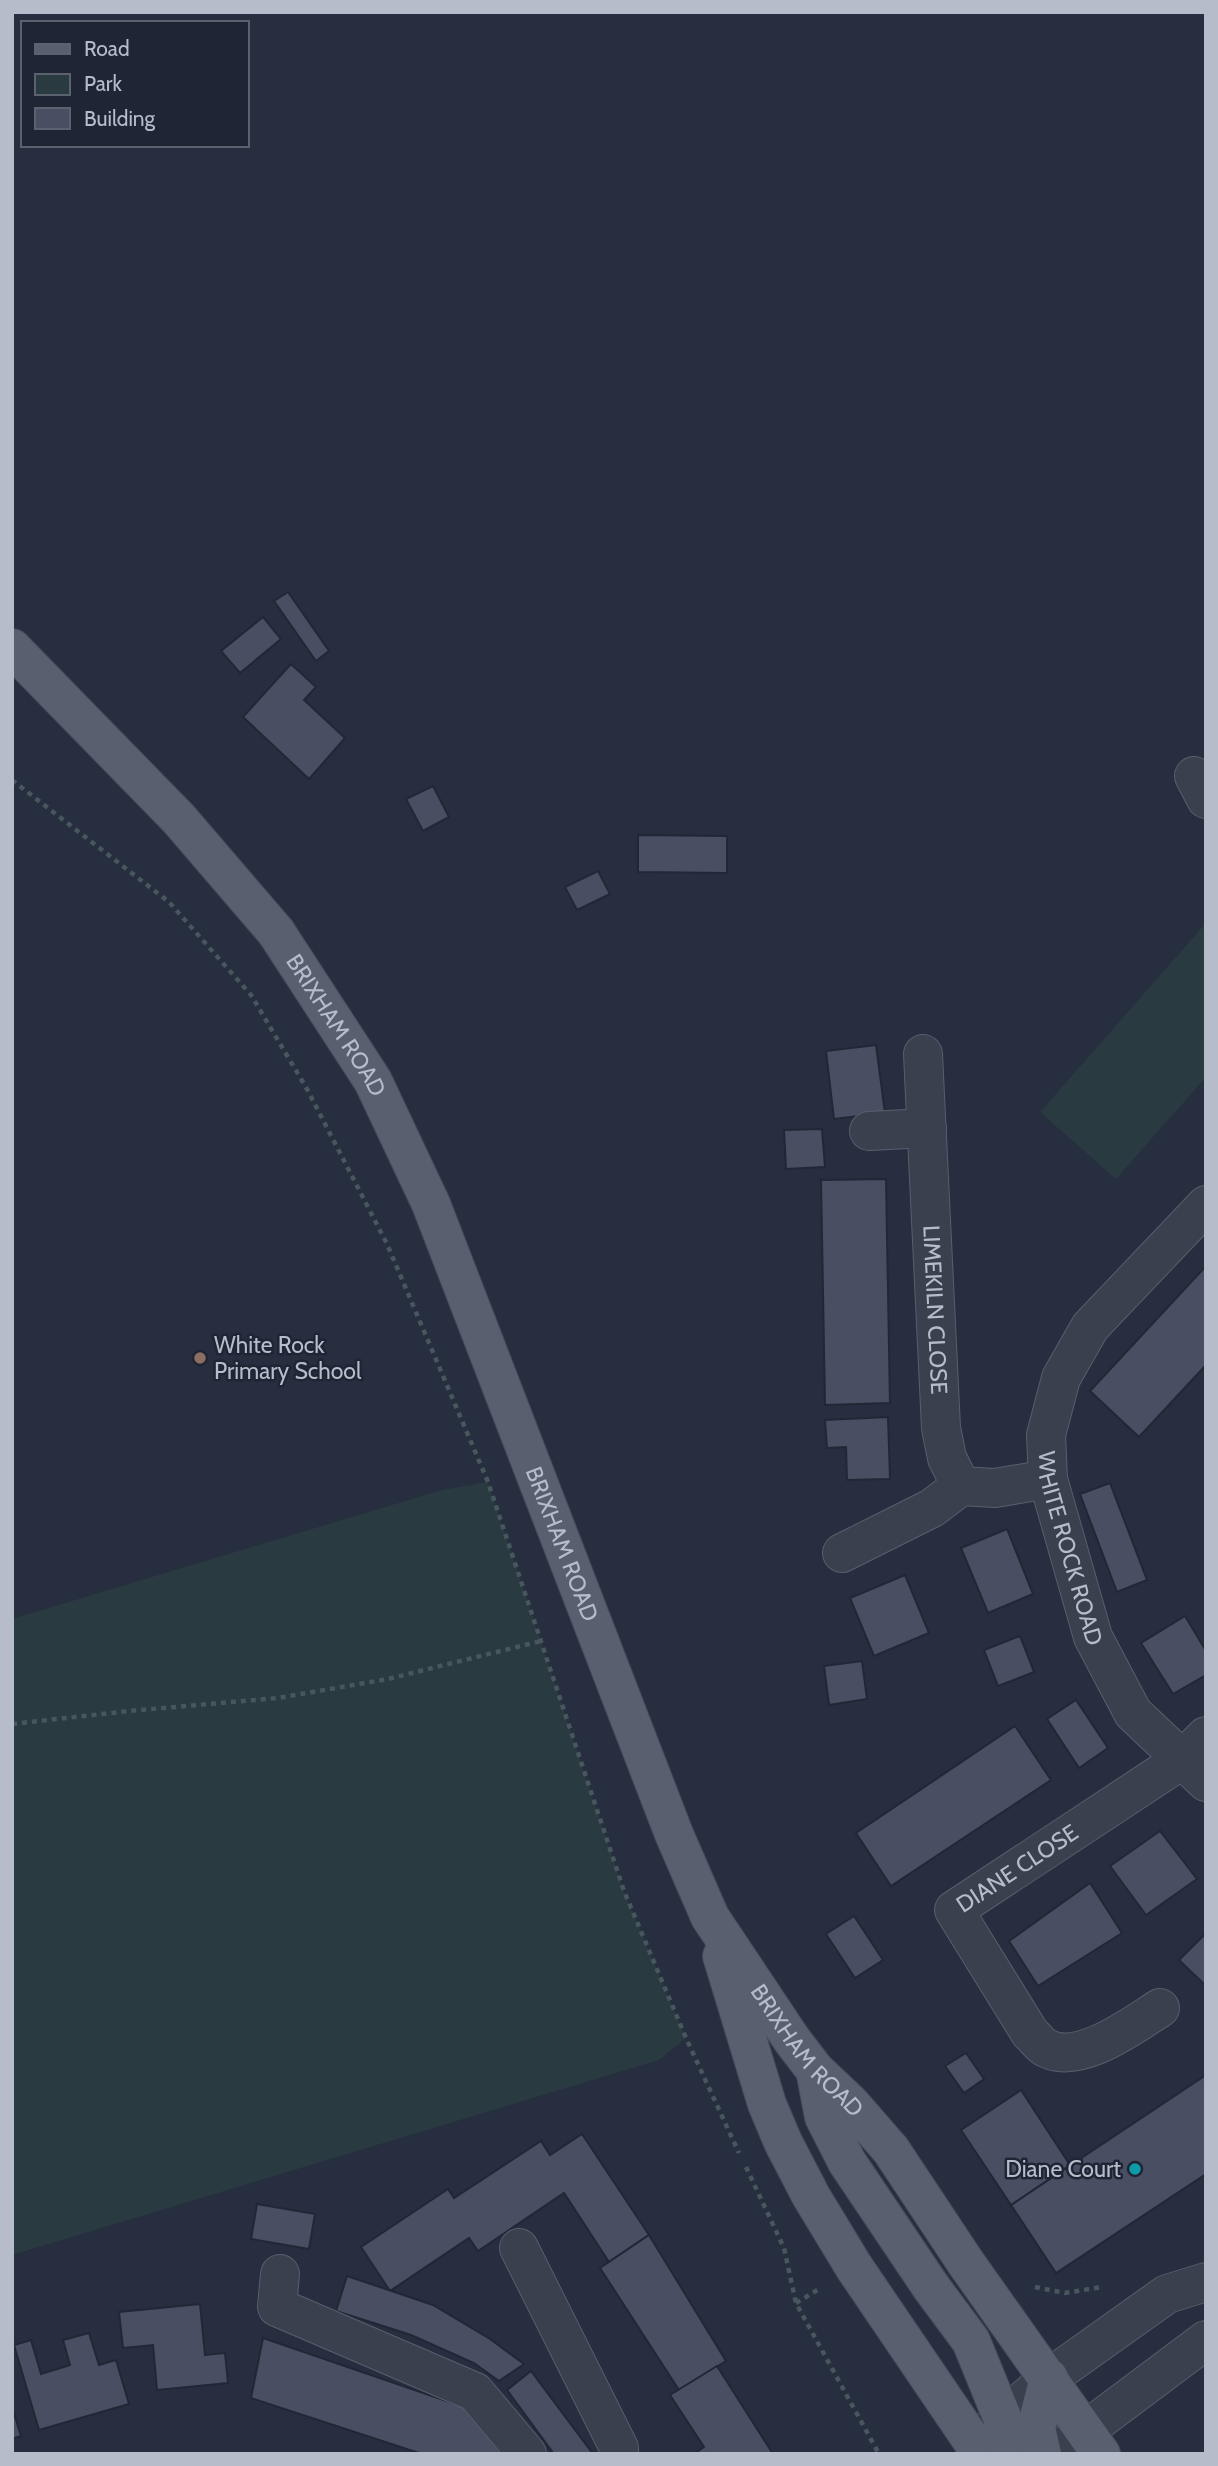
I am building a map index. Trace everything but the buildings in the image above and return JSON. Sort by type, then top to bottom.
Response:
[{"type":"main road","name":"BRIXHAM ROAD","points":[[12,648],[179,819],[276,932],[373,1081],[431,1203],[674,1834],[710,1917],[815,2070],[851,2104],[891,2150],[966,2263],[1093,2441]]},
{"type":"main road","points":[[710,1917],[767,2104],[811,2196],[854,2267],[986,2444]]},
{"type":"main road","points":[[815,2070],[824,2117],[847,2162],[931,2287],[971,2341],[986,2444]]},
{"type":"main road","points":[[1042,2454],[1036,2428],[1049,2378]]},
{"type":"street","name":"LIMEKILN CLOSE","points":[[923,1054],[941,1428],[947,1458],[961,1486]]},
{"type":"street","points":[[869,1131],[927,1128]]},
{"type":"street","name":"WHITE ROCK ROAD","points":[[1198,1759],[1133,1713],[1093,1637],[1048,1479],[1046,1435],[1061,1378],[1090,1327],[1206,1205]]},
{"type":"street","points":[[842,1553],[932,1508],[961,1486],[995,1488],[1048,1479]]},
{"type":"street","name":"DIANE CLOSE","points":[[1160,2008],[1114,2037],[1088,2048],[1065,2052],[1046,2048],[1030,2033],[954,1910],[1198,1759]]},
{"type":"street","points":[[519,2248],[619,2448],[619,2454]]},
{"type":"street","points":[[280,2274],[277,2307],[475,2392],[527,2454]]},
{"type":"street","points":[[986,2444],[1049,2378],[1167,2294],[1206,2281]]},
{"type":"street","points":[[1054,2454],[1093,2441],[1206,2340]]},
{"type":"path","points":[[12,780],[169,901],[251,995],[307,1089],[387,1244],[488,1482],[624,1891],[685,2038],[784,2248],[796,2303],[879,2454]]},
{"type":"path","points":[[12,1724],[278,1699],[388,1679],[541,1641]]},
{"type":"green space","points":[[1206,923],[1206,1077],[1116,1179],[1040,1112]]},
{"type":"green space","points":[[488,1482],[624,1891],[686,2038],[659,2060],[12,2255],[12,1619],[442,1490]]},
{"type":"place","name":"White Rock Primary School","points":[[200,1358]]},
{"type":"place","name":"Diane Court","points":[[1135,2169]]}]
